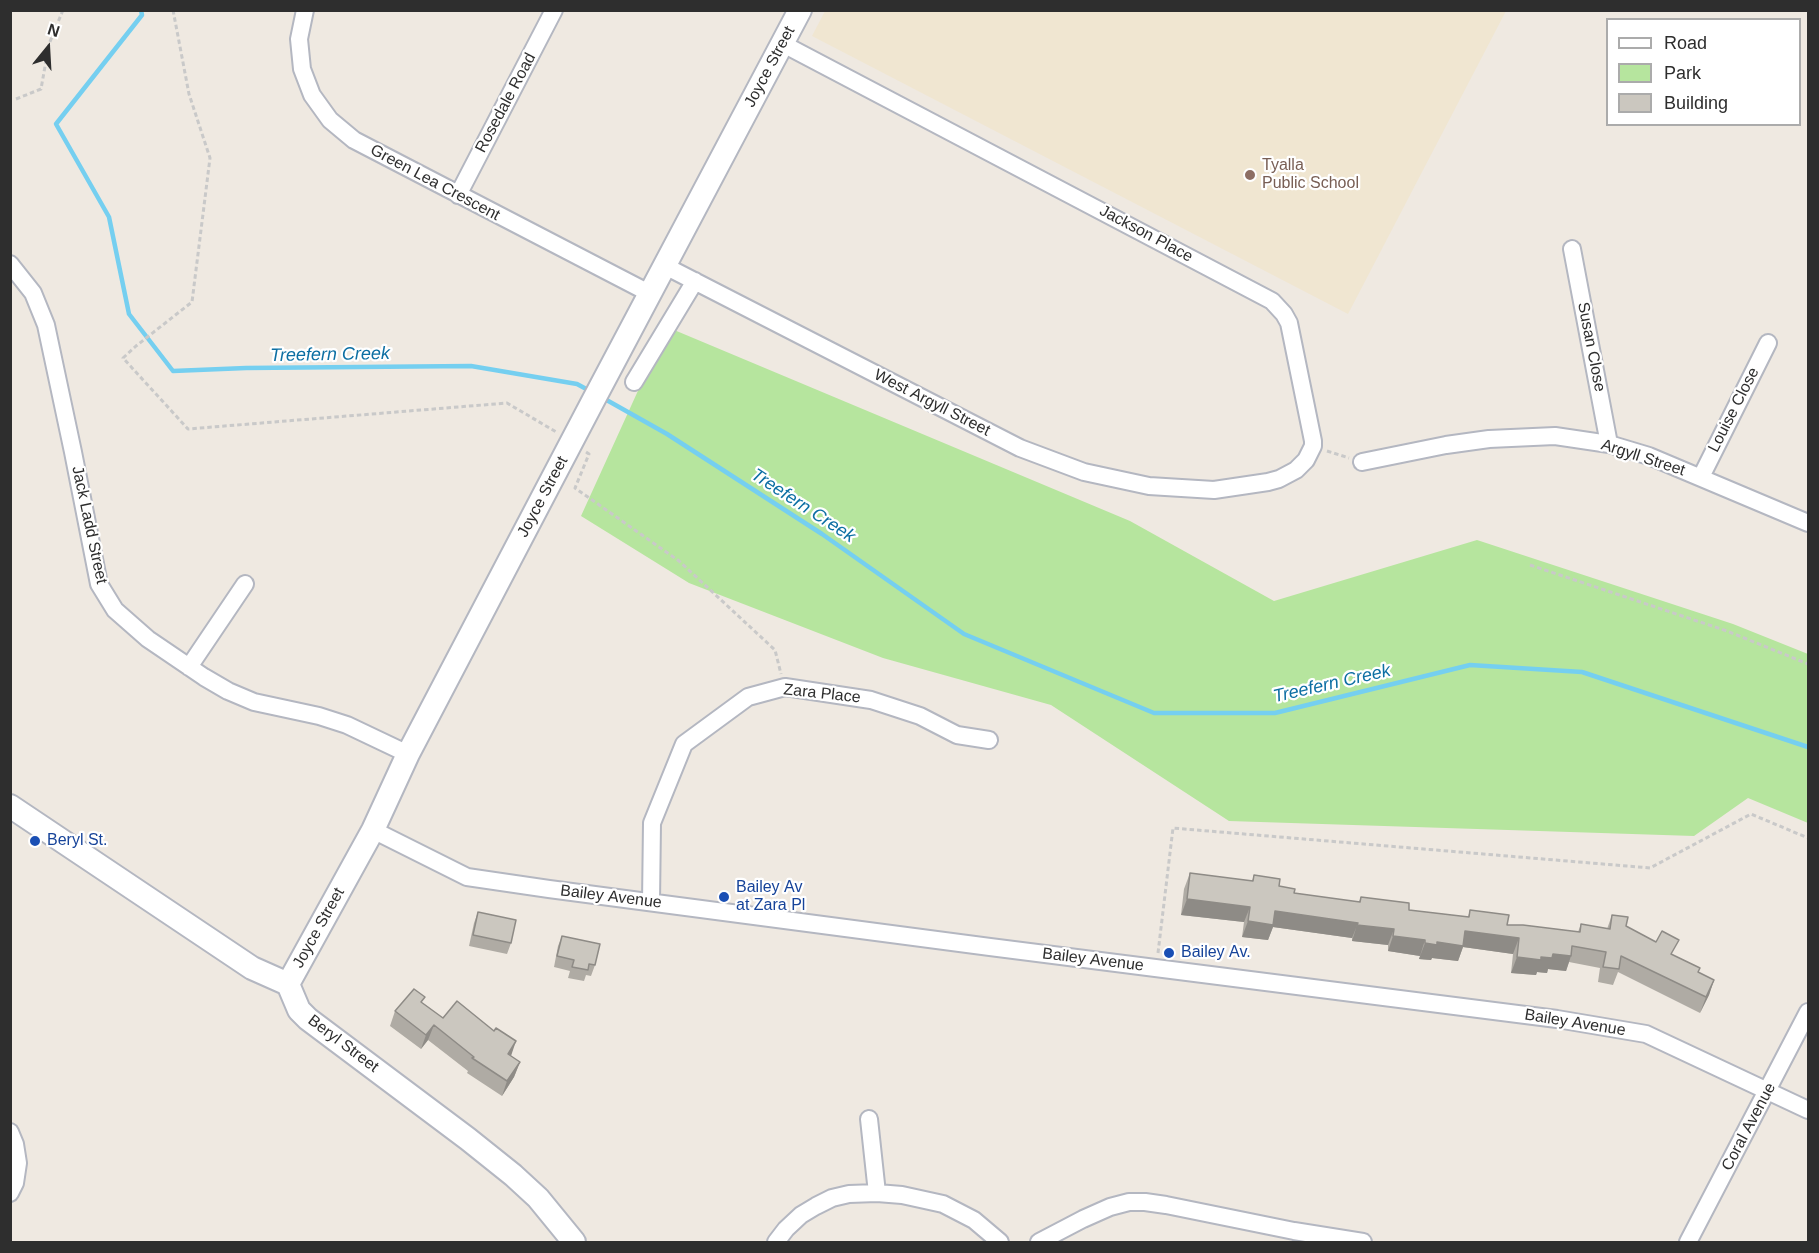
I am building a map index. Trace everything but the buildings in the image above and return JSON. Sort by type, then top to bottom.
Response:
[{"type":"street","name":"Green Lea Crescent","points":[[305,10],[299,39],[302,69],[312,95],[330,120],[354,140],[650,293]]},
{"type":"street","name":"Rosedale Road","points":[[458,195],[554,10]]},
{"type":"street","name":"Joyce Street","points":[[288,984],[373,830],[408,754],[800,10]]},
{"type":"street","name":"Jackson Place","points":[[783,44],[1272,301],[1289,323],[1313,441],[1312,446]]},
{"type":"street","name":"Susan Close","points":[[1572,249],[1610,444]]},
{"type":"street","name":"Jack Ladd Street","points":[[10,264],[33,293],[46,325],[99,584],[115,610],[147,639],[228,691],[254,702],[319,716],[347,725],[408,754]]},
{"type":"street","name":"West Argyll Street","points":[[665,266],[1020,448],[1084,472],[1149,486],[1214,490],[1278,479],[1302,465],[1312,446]]},
{"type":"street","points":[[634,382],[695,281]]},
{"type":"street","name":"Louise Close","points":[[1701,477],[1768,343]]},
{"type":"street","name":"Argyll Street","points":[[1362,462],[1489,439],[1555,436],[1610,444],[1649,456],[1809,523]]},
{"type":"street","points":[[189,666],[245,584]]},
{"type":"street","name":"Zara Place","points":[[651,902],[652,824],[684,744],[748,697],[785,687],[871,700],[920,716],[957,735],[989,740]]},
{"type":"street","points":[[10,806],[252,968],[288,984]]},
{"type":"street","name":"Bailey Avenue","points":[[373,830],[467,877],[1557,1020],[1646,1034],[1809,1110]]},
{"type":"street","name":"Beryl Street","points":[[288,984],[296,1004],[308,1019],[513,1175],[538,1198],[574,1242]]},
{"type":"street","name":"Coral Avenue","points":[[1688,1242],[1809,1012]]},
{"type":"street","points":[[868,1119],[877,1193]]},
{"type":"street","points":[[10,1132],[15,1144],[18,1163],[15,1183],[10,1193]]},
{"type":"street","points":[[776,1242],[801,1215],[824,1202],[849,1194],[877,1193],[902,1195],[943,1204],[975,1220],[1000,1242]]},
{"type":"street","points":[[1039,1242],[1110,1207],[1145,1202],[1166,1204],[1363,1242]]},
{"type":"path","points":[[16,99],[41,88],[49,44],[63,10]]},
{"type":"path","points":[[173,10],[189,94],[210,158],[192,302],[123,358],[188,429],[507,403],[589,454],[575,488],[679,561],[775,650],[785,687]]},
{"type":"path","points":[[1312,446],[1362,462]]},
{"type":"path","points":[[1530,565],[1727,631],[1809,664]]},
{"type":"path","points":[[1157,968],[1173,828],[1650,868],[1751,814],[1809,838]]},
{"type":"shaded area","name":"Tyalla Public School","points":[[825,10],[1506,11],[1348,314],[812,36]]},
{"type":"green space","points":[[667,327],[1130,521],[1274,601],[1477,540],[1733,624],[1808,654],[1808,823],[1748,798],[1694,836],[1229,821],[1051,705],[883,658],[689,583],[581,516]]},
{"type":"waterway","name":"Treefern Creek","points":[[141,10],[142,15],[56,124],[109,217],[129,314],[173,371],[471,366],[577,384],[590,391]]},
{"type":"waterway","name":"Treefern Creek","points":[[603,398],[667,434],[822,534],[964,634],[1154,713],[1275,713],[1470,665],[1582,672],[1808,747]]},
{"type":"place","name":"Tyalla Public School","points":[[1250,175]]},
{"type":"place","name":"Beryl St.","points":[[35,841]]},
{"type":"place","name":"Bailey Av at Zara Pl","points":[[724,897]]},
{"type":"place","name":"Bailey Av.","points":[[1169,953]]}]
